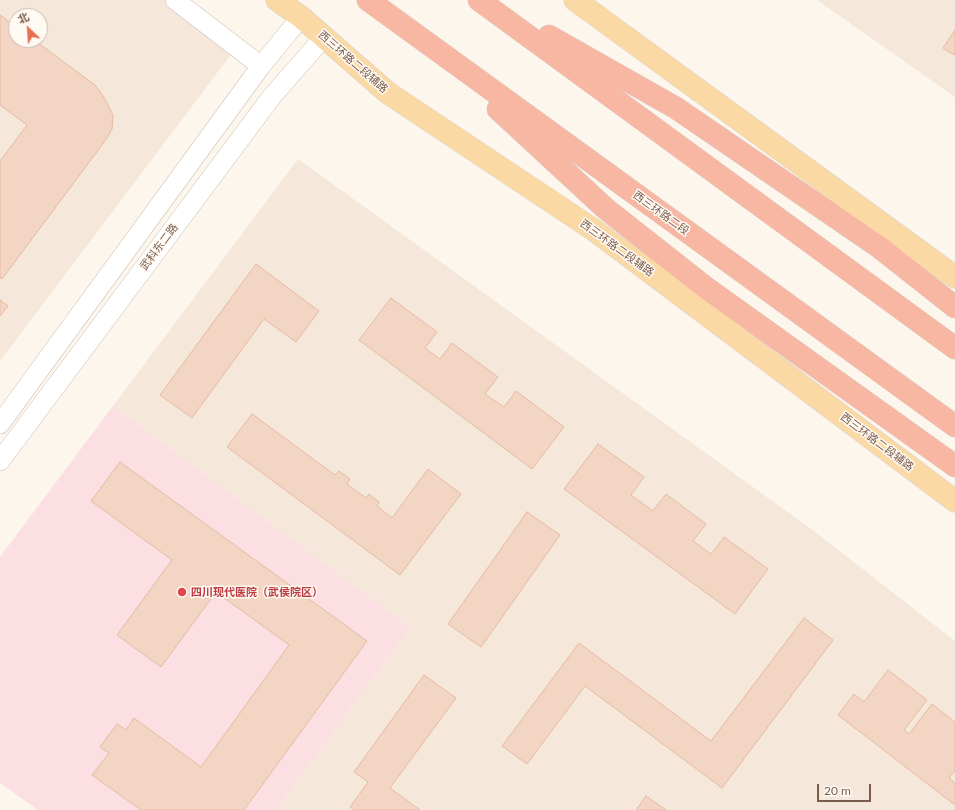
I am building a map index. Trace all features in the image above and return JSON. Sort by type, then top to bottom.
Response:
[{"type":"highway","name":"西三环路二段","points":[[368,0],[955,426]]},
{"type":"highway","points":[[479,0],[955,348]]},
{"type":"highway","points":[[484,0],[676,108],[879,247],[955,307]]},
{"type":"highway","points":[[423,40],[606,209],[705,287],[951,465]]},
{"type":"main road","name":"西三环路二段辅路","points":[[277,0],[301,17],[388,94],[594,230],[955,501]]},
{"type":"main road","points":[[574,0],[955,277]]},
{"type":"street","points":[[175,0],[262,66]]},
{"type":"street","points":[[0,424],[262,66],[301,17]]},
{"type":"street","name":"武科东二路","points":[[0,461],[273,95],[324,37]]},
{"type":"shaded area","points":[[0,0],[181,0],[239,44],[0,361]]},
{"type":"shaded area","points":[[817,0],[955,0],[955,97]]},
{"type":"shaded area","points":[[298,159],[814,531],[955,641],[955,810],[276,810],[410,627],[113,406]]},
{"type":"shaded area","name":"四川现代医院（武侯院区）","points":[[113,406],[410,627],[276,810],[38,810],[0,783],[0,557]]},
{"type":"building","points":[[0,15],[8,21],[8,48],[45,48],[95,85],[105,99],[113,115],[112,129],[105,141],[2,279],[0,278],[0,161],[27,125],[0,105]]},
{"type":"building","points":[[955,30],[955,53],[954,55],[943,48]]},
{"type":"building","points":[[256,264],[319,311],[296,342],[264,319],[192,418],[160,395]]},
{"type":"building","points":[[391,298],[437,332],[425,348],[440,359],[452,343],[498,377],[485,394],[504,407],[516,391],[564,427],[532,469],[359,340]]},
{"type":"building","points":[[0,300],[8,306],[0,316]]},
{"type":"building","points":[[252,414],[335,475],[339,471],[350,479],[347,484],[366,498],[369,494],[379,502],[377,506],[392,518],[428,469],[461,494],[400,575],[227,447]]},
{"type":"building","points":[[598,444],[644,477],[631,495],[653,511],[666,494],[706,524],[693,541],[711,554],[724,537],[768,569],[735,614],[564,489]]},
{"type":"building","points":[[120,462],[367,641],[244,810],[141,810],[92,775],[109,753],[100,747],[117,724],[126,730],[134,718],[201,767],[289,645],[216,592],[161,667],[117,635],[172,560],[91,501]]},
{"type":"building","points":[[527,512],[560,535],[481,647],[448,624]]},
{"type":"building","points":[[804,618],[833,640],[722,788],[585,686],[527,764],[502,746],[579,643],[711,741]]},
{"type":"building","points":[[888,670],[927,700],[904,730],[909,734],[932,704],[955,722],[955,771],[949,778],[955,783],[955,805],[838,715],[854,694],[864,702]]},
{"type":"building","points":[[424,675],[456,698],[390,788],[420,810],[354,810],[350,807],[368,782],[354,772]]},
{"type":"building","points":[[646,796],[666,810],[636,810]]},
{"type":"place","name":"四川现代医院（武侯院区）","points":[[182,592]]}]
